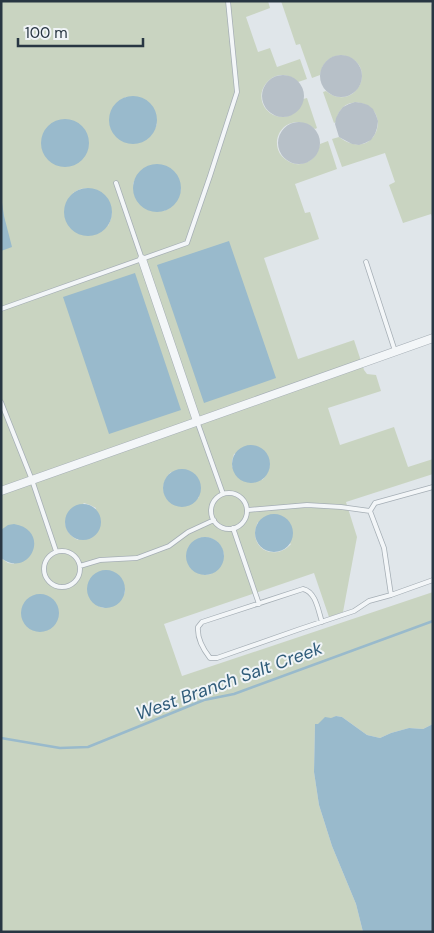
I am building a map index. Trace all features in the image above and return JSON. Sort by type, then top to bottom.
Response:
[{"type":"street","points":[[142,259],[197,421]]},
{"type":"street","points":[[1,491],[433,338]]},
{"type":"lane","points":[[1,309],[187,244],[237,92],[228,1]]},
{"type":"lane","points":[[116,182],[142,259]]},
{"type":"lane","points":[[366,262],[395,351]]},
{"type":"lane","points":[[1,402],[32,480],[56,551]]},
{"type":"lane","points":[[197,421],[223,494]]},
{"type":"lane","points":[[370,511],[375,503],[433,487]]},
{"type":"lane","points":[[234,493],[240,495],[244,499],[248,510],[244,521],[233,528],[223,528],[218,525],[211,514],[214,502],[217,497],[223,494],[234,493]]},
{"type":"lane","points":[[248,510],[307,505],[370,511]]},
{"type":"lane","points":[[370,511],[384,548],[391,595]]},
{"type":"lane","points":[[80,566],[100,560],[137,558],[169,546],[188,532],[214,520]]},
{"type":"lane","points":[[233,528],[259,604]]},
{"type":"lane","points":[[62,550],[69,551],[74,555],[80,566],[80,572],[75,582],[64,587],[58,587],[48,581],[43,570],[46,558],[56,551],[62,550]]},
{"type":"lane","points":[[322,622],[313,596],[309,590],[303,589],[202,622],[198,627],[197,634],[210,658],[217,658],[322,622],[354,611],[369,601],[433,580]]},
{"type":"green space","points":[[1,1],[268,1],[270,8],[246,17],[258,52],[270,48],[277,67],[300,59],[307,79],[298,82],[289,76],[273,77],[263,89],[261,97],[264,106],[270,113],[285,117],[295,113],[303,99],[307,98],[317,128],[315,129],[304,123],[294,122],[286,125],[280,131],[277,147],[281,155],[288,161],[300,164],[312,159],[320,144],[328,141],[337,169],[295,184],[305,213],[310,212],[319,239],[264,258],[298,359],[354,340],[364,370],[367,374],[376,375],[381,391],[328,408],[340,445],[394,427],[408,467],[433,459],[433,474],[346,502],[357,537],[343,612],[329,617],[314,573],[164,624],[182,676],[433,592],[433,724],[423,729],[409,728],[380,738],[367,735],[342,717],[336,716],[318,725],[315,724],[314,772],[319,805],[332,846],[356,904],[363,932],[1,932],[1,558],[8,563],[14,564],[1,530]],"holes":[[[126,97],[157,124],[153,133],[141,142],[114,106]],[[149,166],[181,188],[176,202],[171,207],[164,211],[133,184],[137,175]],[[88,188],[112,212],[108,226],[73,193],[80,189]],[[256,446],[268,457],[268,471],[262,480],[232,467],[234,454]],[[171,472],[199,497],[184,506],[176,505],[165,496],[163,488],[165,480]],[[84,503],[96,508],[78,540],[66,528],[65,522]],[[258,522],[291,544],[284,550],[270,552],[264,550],[256,539],[255,531]],[[205,537],[218,542],[224,555],[211,574],[199,573],[199,538]],[[104,571],[113,573],[124,584],[125,593],[103,608],[94,603],[89,596],[88,589]]]},
{"type":"green space","points":[[281,1],[430,1],[433,8],[433,219],[431,214],[403,223],[389,185],[395,182],[385,153],[342,167],[332,139],[339,137],[351,143],[362,144],[370,141],[378,126],[377,117],[372,109],[364,104],[352,103],[341,109],[334,123],[323,92],[326,91],[333,96],[339,97],[350,95],[360,84],[362,72],[359,65],[353,59],[337,56],[330,59],[324,65],[320,75],[312,78],[300,44],[296,45]]},
{"type":"water","points":[[133,96],[142,98],[150,103],[155,111],[157,120],[155,129],[150,137],[142,142],[133,144],[124,142],[116,137],[111,129],[109,120],[111,111],[116,103],[124,98]]},
{"type":"water","points":[[60,119],[70,119],[82,126],[89,138],[89,148],[82,160],[70,167],[60,167],[52,163],[45,156],[41,148],[41,138],[45,130],[52,123]]},
{"type":"water","points":[[157,164],[166,166],[174,171],[179,179],[181,188],[179,197],[174,205],[166,210],[157,212],[148,210],[140,205],[135,197],[133,188],[135,179],[140,171],[148,166]]},
{"type":"water","points":[[83,188],[93,188],[105,195],[112,207],[112,217],[105,229],[93,236],[83,236],[75,232],[68,225],[64,217],[64,207],[68,199],[75,192]]},
{"type":"water","points":[[1,196],[12,247],[1,251]]},
{"type":"water","points":[[229,241],[276,378],[204,403],[157,265]]},
{"type":"water","points":[[135,273],[181,410],[109,434],[63,297]]},
{"type":"water","points":[[251,445],[265,450],[270,464],[265,478],[251,483],[237,478],[232,464],[237,450]]},
{"type":"water","points":[[182,469],[196,474],[201,488],[196,502],[182,507],[168,502],[163,488],[168,474]]},
{"type":"water","points":[[83,504],[90,505],[96,509],[100,515],[100,529],[96,535],[90,539],[83,540],[76,539],[70,535],[66,529],[65,522],[66,515],[70,509],[76,505]]},
{"type":"water","points":[[274,514],[288,519],[293,533],[288,547],[274,552],[260,547],[255,533],[260,519]]},
{"type":"water","points":[[14,524],[26,528],[32,535],[34,543],[33,552],[21,563],[11,563],[1,558],[1,530],[8,525]]},
{"type":"water","points":[[205,537],[218,543],[224,556],[218,569],[205,575],[192,569],[186,556],[192,543]]},
{"type":"water","points":[[106,570],[119,576],[125,589],[119,602],[106,608],[93,602],[87,589],[93,576]]},
{"type":"water","points":[[40,594],[53,600],[59,613],[53,626],[40,632],[27,626],[21,613],[27,600]]},
{"type":"water","points":[[336,716],[342,717],[367,735],[380,738],[409,728],[423,729],[433,724],[433,932],[363,932],[356,904],[332,846],[319,805],[314,772],[315,724],[318,724],[325,717],[331,718]]},
{"type":"building","points":[[337,55],[345,55],[356,61],[362,76],[356,91],[345,97],[337,97],[326,91],[320,80],[320,72],[326,61]]},
{"type":"building","points":[[283,75],[298,81],[304,96],[298,111],[283,117],[268,111],[262,96],[268,81]]},
{"type":"building","points":[[355,102],[368,105],[373,109],[378,121],[375,134],[371,140],[359,145],[352,144],[339,137],[335,124],[336,118],[343,107]]},
{"type":"building","points":[[303,122],[311,125],[317,131],[320,143],[317,155],[311,161],[295,164],[287,161],[281,155],[278,139],[281,131],[287,125]]},
{"type":"waterway","name":"West Branch Salt Creek","points":[[1,738],[60,748],[88,747],[204,700],[234,694],[433,621]]}]
